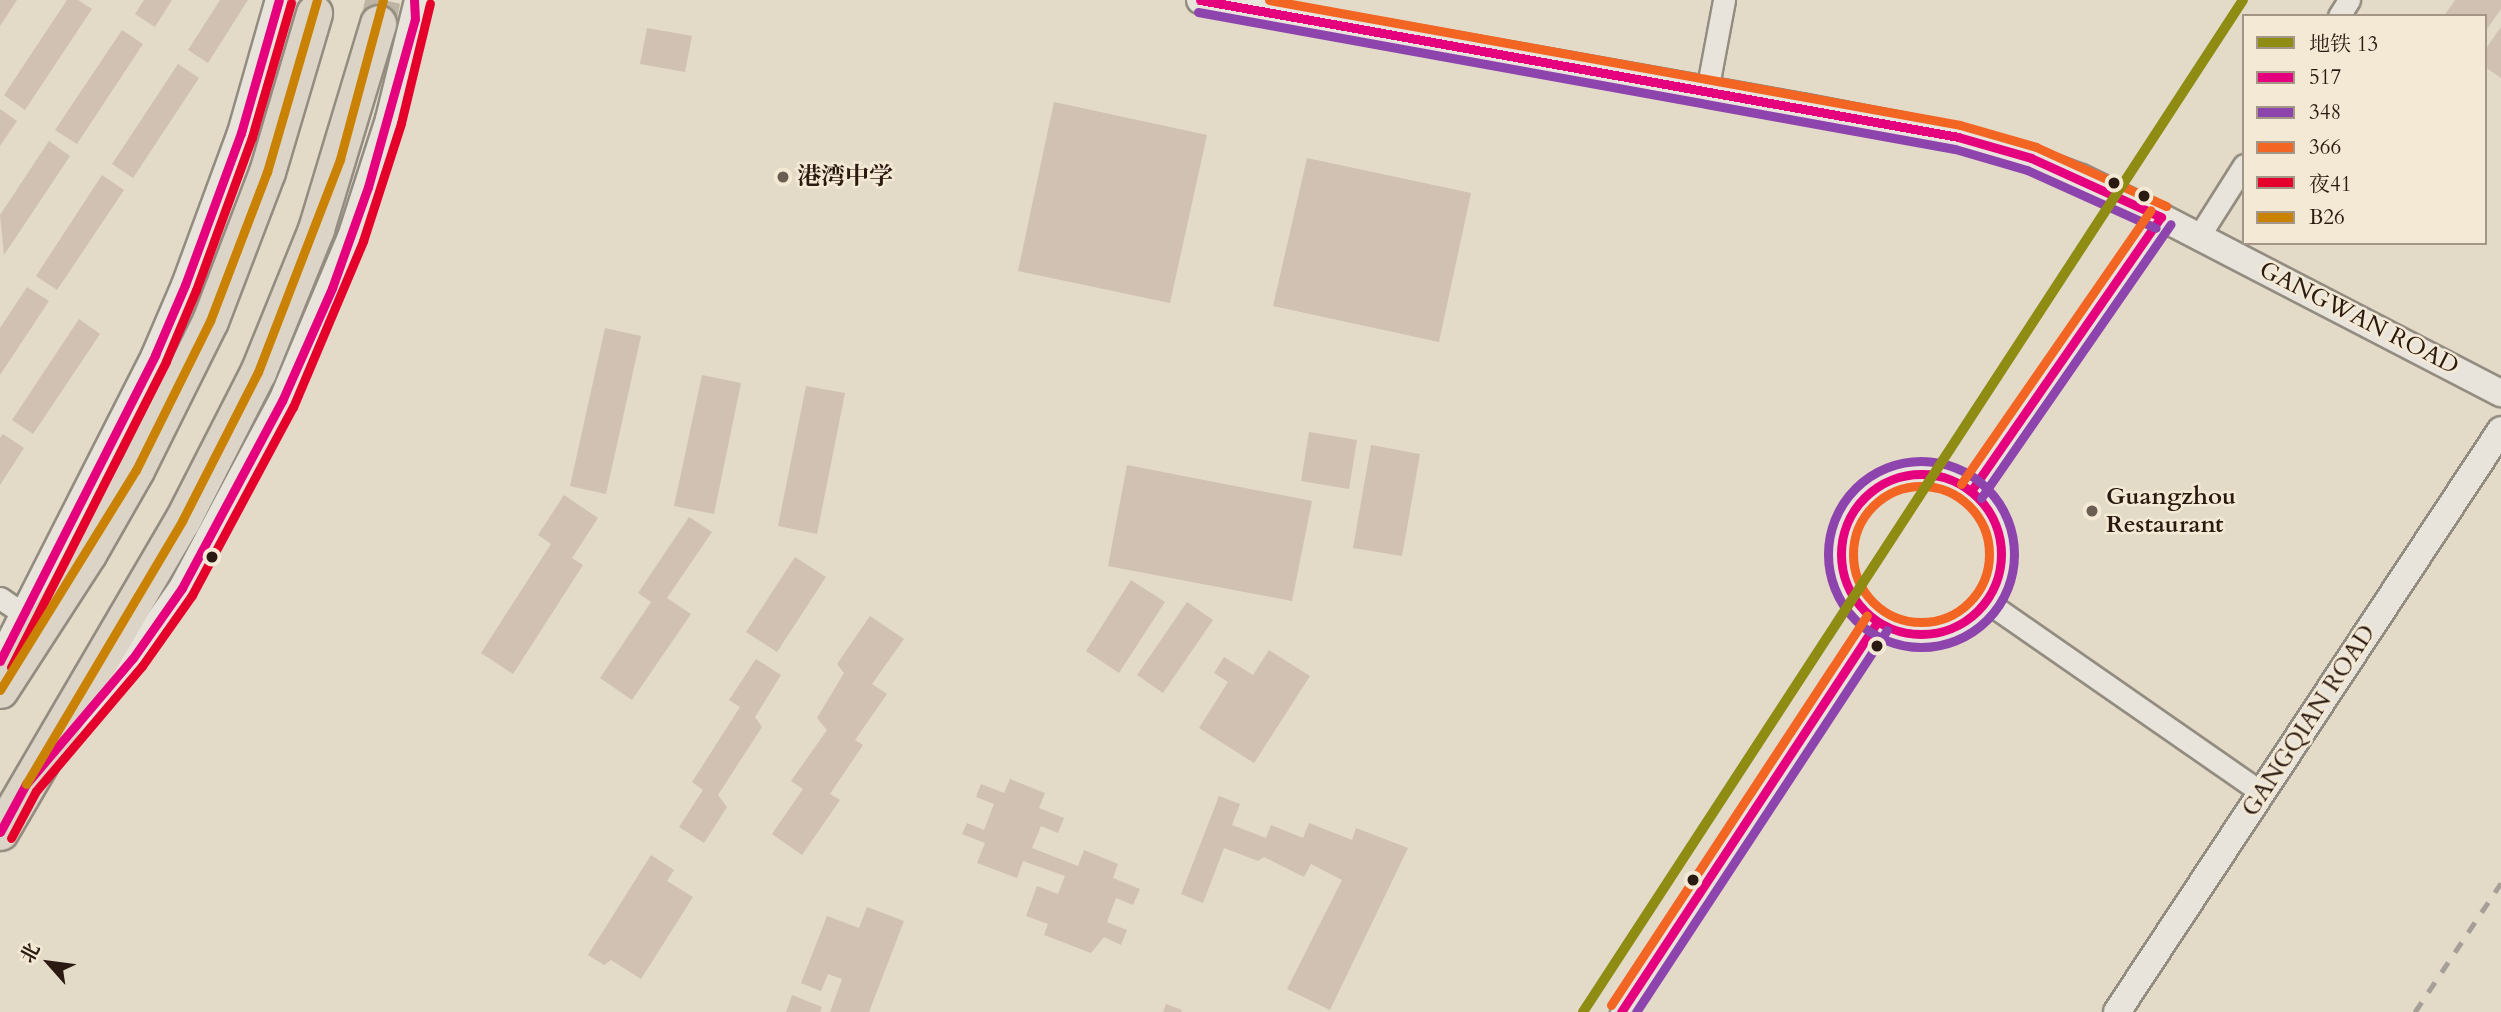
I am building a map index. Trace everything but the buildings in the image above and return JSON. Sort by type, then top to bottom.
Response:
[{"type":"highway","points":[[0,690],[48,620],[129,482],[210,321],[267,172],[314,13]]},
{"type":"highway","points":[[0,832],[182,521],[258,372],[316,229],[378,23]]},
{"type":"street","points":[[0,661],[155,355],[180,297],[241,133],[279,0]]},
{"type":"street","name":"GANGWAN ROAD","points":[[1200,0],[1707,90],[1969,140],[2081,178],[2199,236],[2501,393]]},
{"type":"street","points":[[1707,90],[1724,0]]},
{"type":"street","points":[[26,784],[159,622],[245,473],[307,345],[351,237],[418,5]]},
{"type":"street","points":[[2199,236],[2242,168]]},
{"type":"street","points":[[1971,491],[2161,217]]},
{"type":"street","name":"GANGQIAN ROAD","points":[[2117,1012],[2501,430]]},
{"type":"street","points":[[1930,473],[1956,480],[1971,491],[1994,518],[2002,543],[2001,570],[1986,601],[1973,616],[1950,630],[1924,635],[1877,623],[1855,601],[1844,578],[1840,552],[1845,526],[1859,502],[1878,485],[1903,475],[1930,473]]},
{"type":"street","points":[[0,597],[22,613]]},
{"type":"street","points":[[1986,601],[2262,793]]},
{"type":"street","points":[[1620,1012],[1877,623]]},
{"type":"tunnel","points":[[378,23],[383,0]]},
{"type":"railway","points":[[2415,1012],[2501,883]]},
{"type":"metro line","name":"13","points":[[1583,1012],[2243,0]]},
{"type":"transit line","name":"517","points":[[0,661],[155,355],[185,285],[241,133],[279,0]]},
{"type":"transit line","name":"B26","points":[[0,690],[136,470],[210,321],[267,172],[317,0]]},
{"type":"transit line","name":"B26","points":[[26,784],[182,521],[258,372],[340,159],[383,0]]},
{"type":"transit line","name":"517","points":[[0,832],[26,784],[133,658],[182,588],[282,401],[332,288],[368,187],[415,19],[414,0]]},
{"type":"transit line","name":"517","points":[[1200,0],[1958,137],[2031,158],[2161,217]]},
{"type":"transit line","name":"366","points":[[1269,0],[1960,125],[2036,147],[2166,206]]},
{"type":"transit line","name":"夜41","points":[[11,667],[166,361],[196,290],[252,137],[291,3]]},
{"type":"transit line","name":"夜41","points":[[11,838],[36,791],[142,666],[192,595],[293,407],[363,241],[401,123],[430,3]]},
{"type":"transit line","name":"348","points":[[1198,12],[1955,149],[2027,170],[2156,228]]},
{"type":"transit line","name":"366","points":[[1961,484],[2151,210]]},
{"type":"transit line","name":"517","points":[[1971,491],[2161,217]]},
{"type":"transit line","name":"348","points":[[1981,498],[2171,224]]},
{"type":"transit line","name":"348","points":[[1921,461],[1956,468],[1986,489],[2007,519],[2014,554],[2007,589],[1986,619],[1956,640],[1921,647],[1886,640],[1856,619],[1835,589],[1828,554],[1835,519],[1856,489],[1886,468],[1921,461]]},
{"type":"transit line","name":"517","points":[[1921,474],[1952,480],[1978,497],[1995,523],[2001,554],[1995,585],[1978,611],[1952,628],[1921,634],[1890,628],[1864,611],[1847,585],[1841,554],[1847,523],[1864,497],[1890,480],[1921,474]]},
{"type":"transit line","name":"366","points":[[1921,486],[1947,491],[1969,506],[1984,528],[1989,554],[1984,580],[1969,602],[1947,617],[1921,622],[1895,617],[1873,602],[1858,580],[1853,554],[1858,528],[1873,506],[1895,491],[1921,486]]},
{"type":"transit line","name":"366","points":[[1611,1005],[1867,616]]},
{"type":"transit line","name":"517","points":[[1621,1012],[1877,623]]},
{"type":"transit line","name":"348","points":[[1636,1012],[1887,630]]},
{"type":"place","name":"港湾中学","points":[[783,177]]},
{"type":"place","name":"Guangzhou Restaurant","points":[[2092,511]]}]
